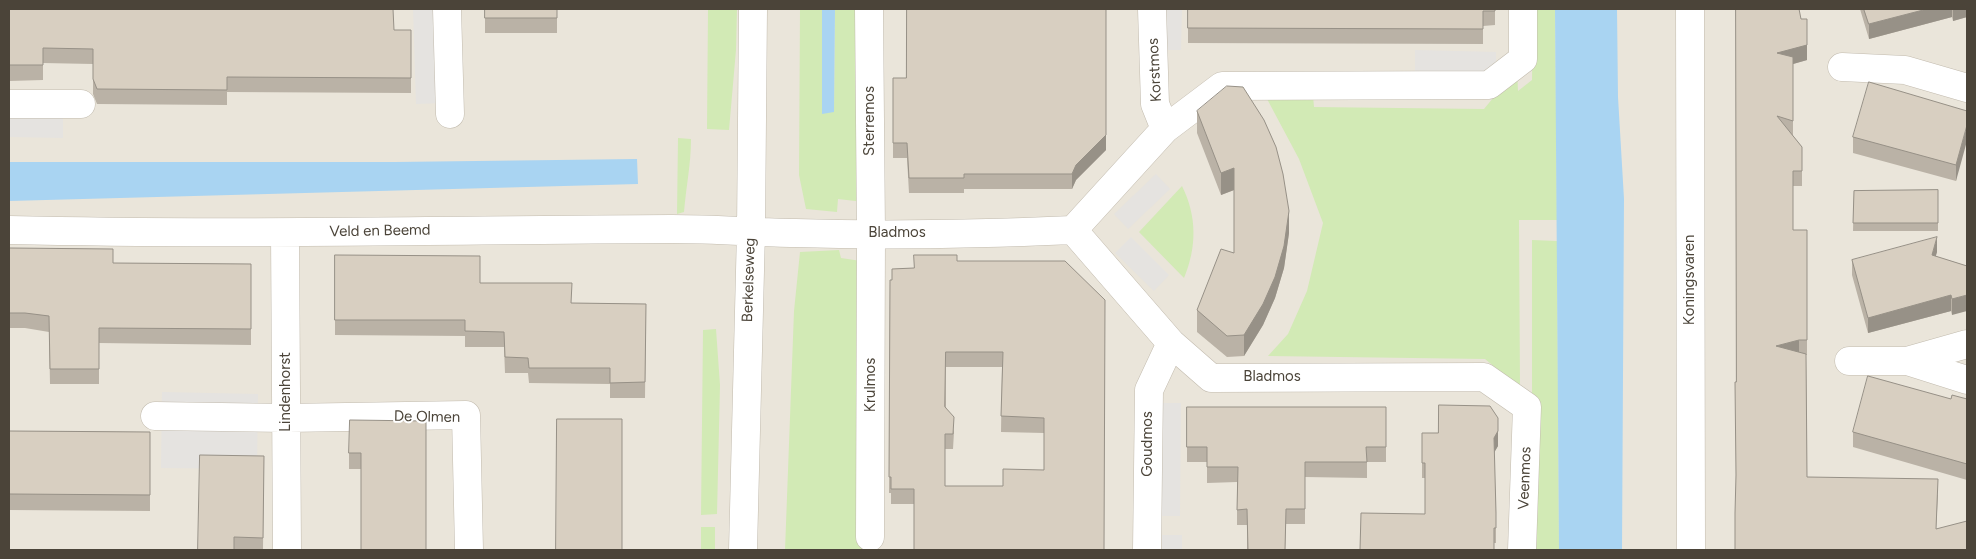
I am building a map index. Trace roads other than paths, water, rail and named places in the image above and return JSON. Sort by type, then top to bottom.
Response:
[{"type":"street","points":[[447,9],[450,114]]},
{"type":"street","name":"Berkelseweg","points":[[743,550],[747,322],[751,230],[753,9]]},
{"type":"street","name":"Sterremos","points":[[870,9],[871,233]]},
{"type":"street","name":"Korstmos","points":[[1152,9],[1155,104],[1165,129]]},
{"type":"street","points":[[1073,230],[1165,129],[1222,86],[1490,85],[1523,59],[1523,9]]},
{"type":"street","name":"Koningsvaren","points":[[1690,9],[1691,550]]},
{"type":"street","points":[[1842,67],[1905,70],[1967,88]]},
{"type":"street","points":[[9,104],[81,104]]},
{"type":"street","name":"Veld en Beemd","points":[[9,230],[285,233],[498,229],[751,230]]},
{"type":"street","name":"Bladmos","points":[[751,230],[998,234],[1073,230],[1172,343],[1211,378],[1484,377],[1527,407]]},
{"type":"street","name":"Lindenhorst","points":[[285,233],[287,550]]},
{"type":"street","name":"Krulmos","points":[[870,537],[871,233]]},
{"type":"street","name":"Goudmos","points":[[1147,550],[1149,390],[1172,343]]},
{"type":"street","points":[[1849,361],[1906,360],[1967,344]]},
{"type":"street","points":[[1906,360],[1967,380]]},
{"type":"street","name":"Veenmos","points":[[1522,550],[1527,407]]},
{"type":"street","name":"De Olmen","points":[[286,418],[466,415],[469,550]]},
{"type":"street","points":[[155,416],[286,418]]},
{"type":"water","points":[[822,9],[835,9],[834,112],[822,114]]},
{"type":"water","points":[[1555,9],[1617,9],[1618,97],[1624,199],[1622,550],[1559,550]]},
{"type":"water","points":[[637,159],[638,184],[9,201],[9,162],[395,162]]}]
